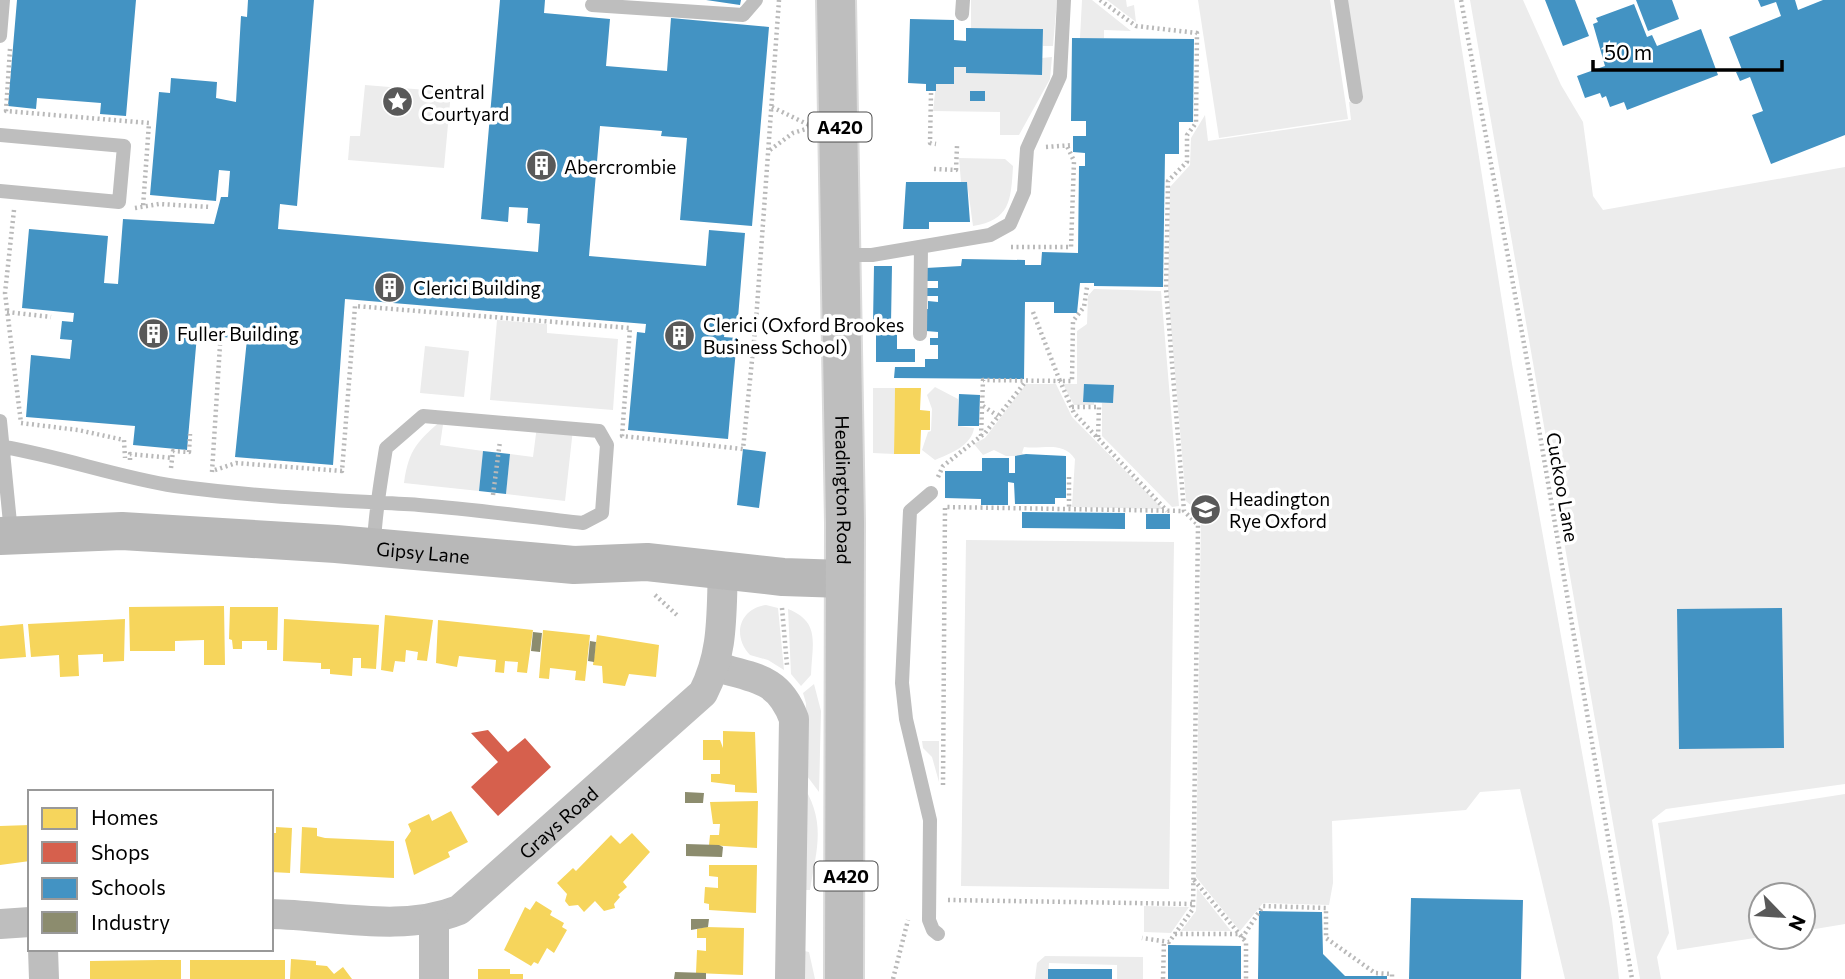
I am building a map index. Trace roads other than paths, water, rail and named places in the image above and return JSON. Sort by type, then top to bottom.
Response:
[{"type":"main road","name":"Headington Road","points":[[836,0],[843,255],[847,772],[844,979]]},
{"type":"street","name":"Gipsy Lane","points":[[6,535],[122,531],[373,547],[575,565],[647,562],[844,579]]},
{"type":"street","name":"Grays Road","points":[[273,914],[400,922],[434,920],[459,910],[703,693],[716,667],[721,642],[723,570]]},
{"type":"street","points":[[716,667],[766,682],[780,692],[794,719],[790,979]]},
{"type":"street","points":[[434,920],[434,979]]},
{"type":"street","points":[[0,924],[28,922]]},
{"type":"street","points":[[43,951],[44,979]]},
{"type":"lane","points":[[4,0],[6,38]]},
{"type":"lane","points":[[592,5],[743,15],[756,0]]},
{"type":"lane","points":[[843,255],[872,255],[990,235],[1010,224],[1024,192],[1027,149],[1060,76],[1064,0]]},
{"type":"lane","points":[[1341,0],[1356,96]]},
{"type":"lane","points":[[0,135],[124,146],[119,202],[0,191]]},
{"type":"lane","points":[[920,334],[921,247]]},
{"type":"lane","points":[[4,447],[89,464],[131,479],[223,492],[378,504],[491,513],[583,523],[602,513],[607,445],[599,431],[423,416],[386,449],[378,504],[373,547]]},
{"type":"lane","points":[[0,421],[4,447],[6,535]]},
{"type":"lane","points":[[930,493],[910,511],[902,683],[906,719],[930,820],[936,899],[929,920],[938,934]]},
{"type":"place","name":"Central Courtyard","points":[[398,102]]},
{"type":"place","name":"Abercrombie","points":[[541,166]]},
{"type":"place","name":"Clerici Building","points":[[390,287]]},
{"type":"place","name":"Fuller Building","points":[[154,333]]},
{"type":"place","name":"Clerici (Oxford Brookes Business School)","points":[[680,335]]},
{"type":"place","name":"Headington Rye Oxford","points":[[1206,509]]}]
